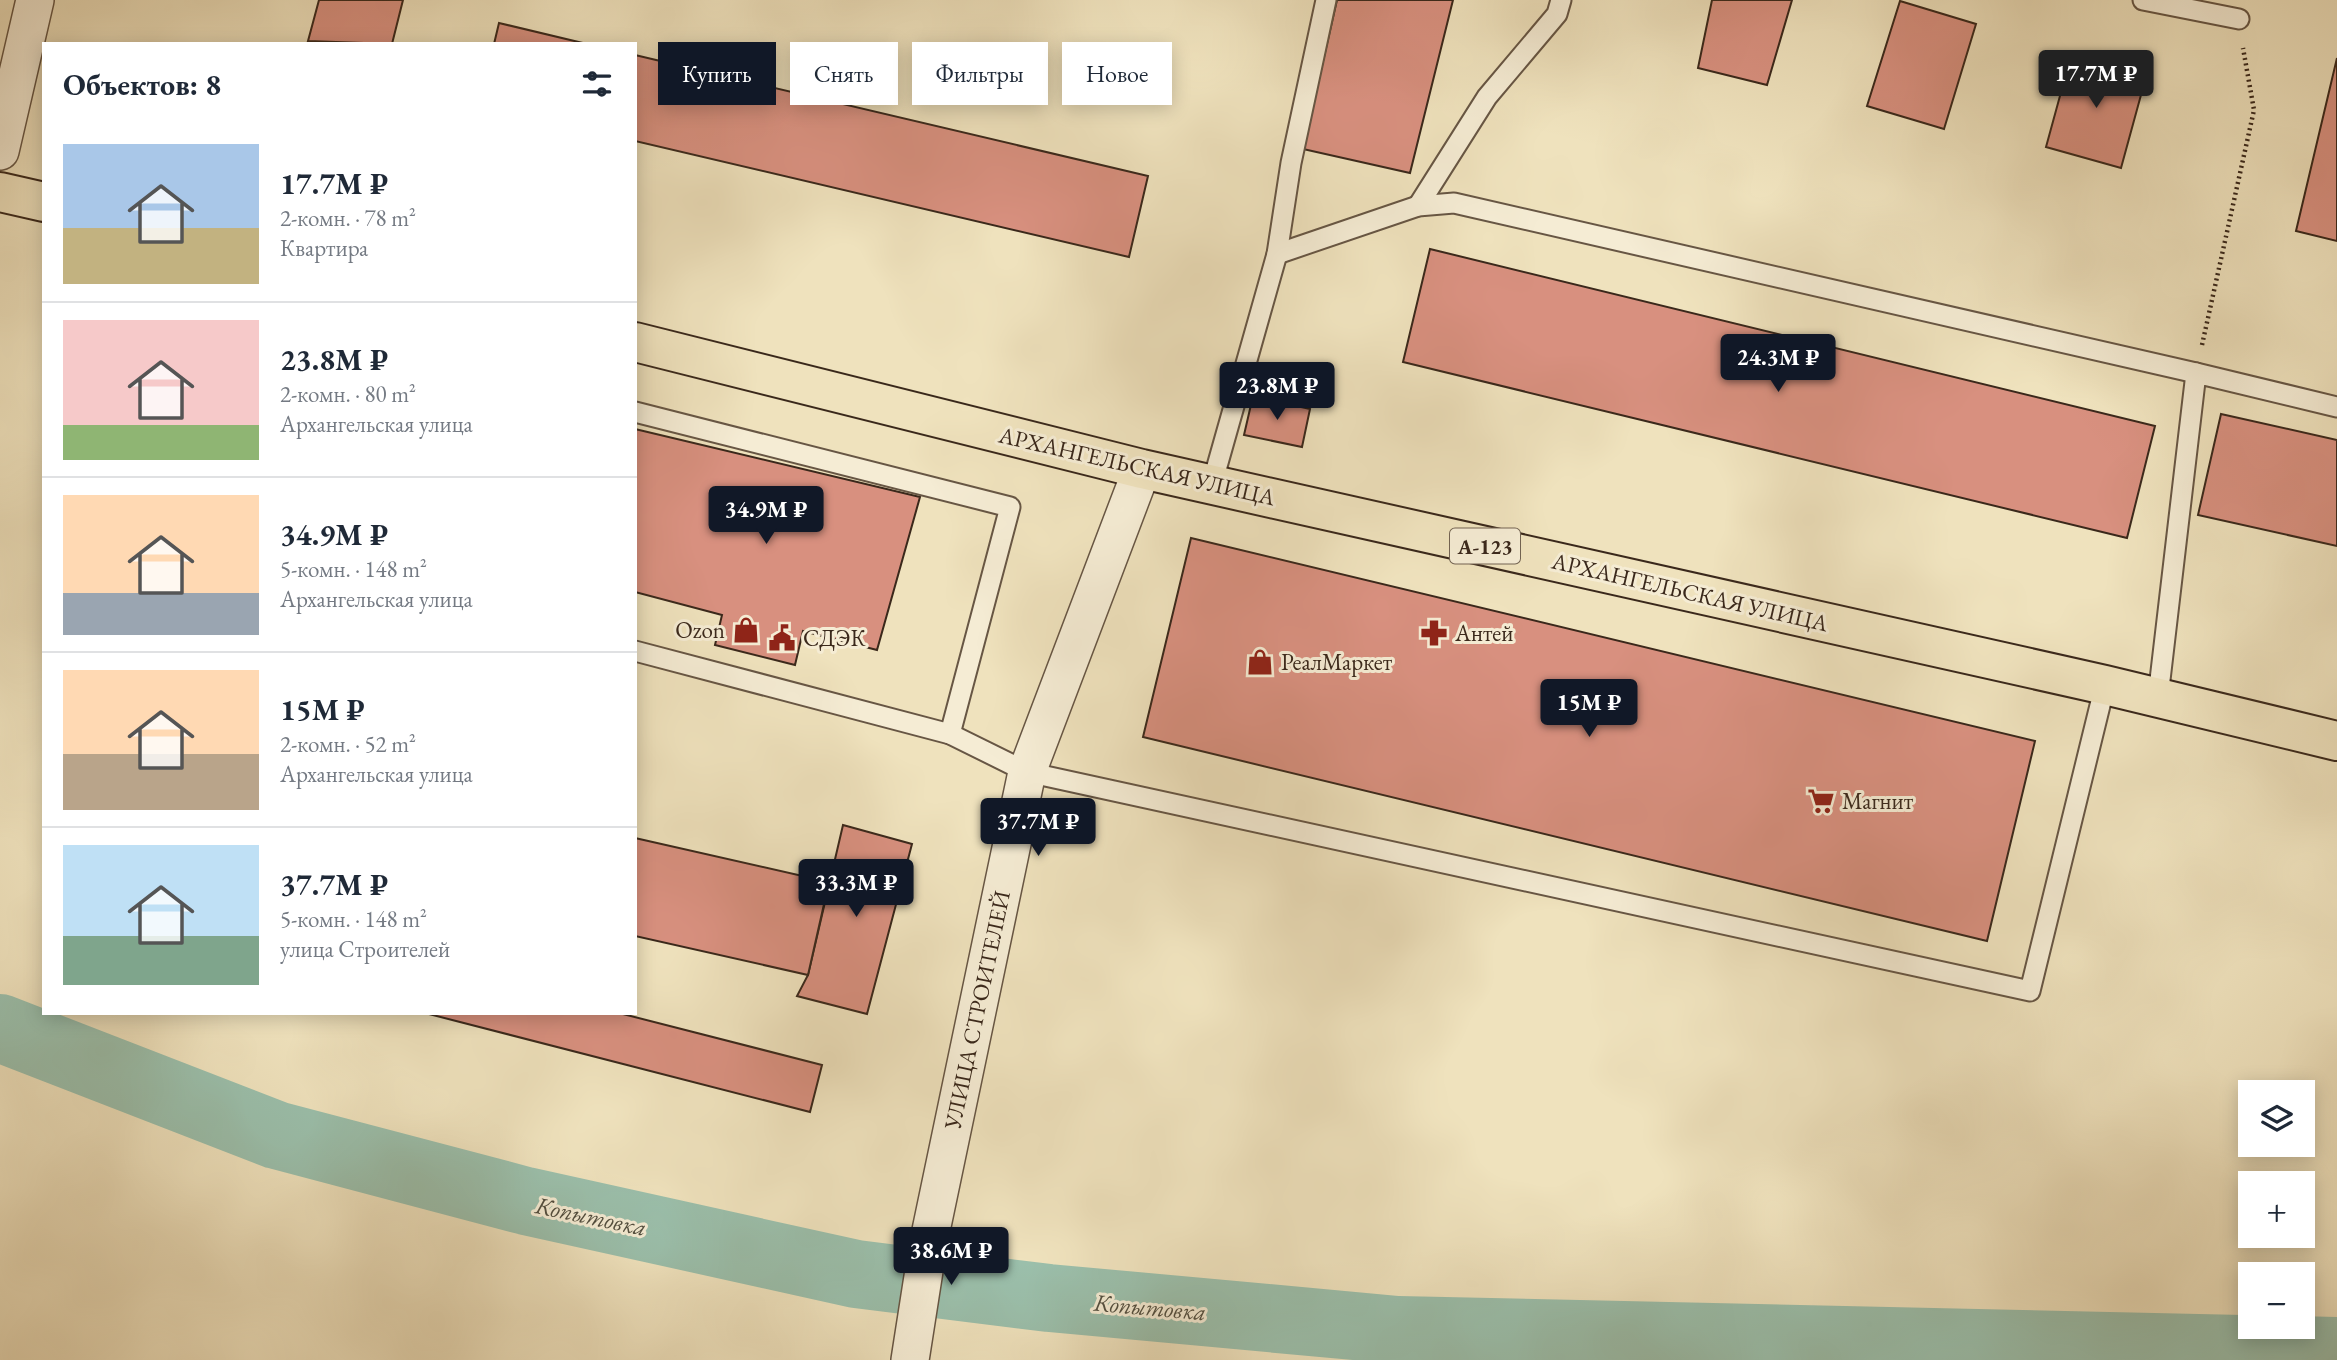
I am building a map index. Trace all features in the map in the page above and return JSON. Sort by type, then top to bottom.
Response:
[{"type":"main road","points":[[0,192],[42,202]]},
{"type":"main road","name":"АРХАНГЕЛЬСКАЯ УЛИЦА","points":[[637,343],[1142,469],[2158,697],[2337,741]]},
{"type":"street","points":[[0,151],[35,0]]},
{"type":"street","name":"УЛИЦА СТРОИТЕЛЕЙ","points":[[910,1360],[928,1245],[1027,772],[1142,469]]},
{"type":"lane","points":[[1212,484],[1277,254],[1291,163],[1326,0]]},
{"type":"lane","points":[[1419,206],[1487,97],[1557,14],[1561,0]]},
{"type":"lane","points":[[2143,0],[2239,19]]},
{"type":"lane","points":[[1277,254],[1419,206],[1454,203],[2337,407]]},
{"type":"lane","points":[[2158,697],[2196,373]]},
{"type":"lane","points":[[637,413],[1010,507],[950,734]]},
{"type":"lane","points":[[637,652],[950,734],[1027,772],[2030,991],[2105,685]]},
{"type":"path","points":[[2196,373],[2254,110],[2239,19]]},
{"type":"building","points":[[319,0],[403,0],[392,42],[308,41]]},
{"type":"building","points":[[1337,0],[1453,0],[1410,173],[1303,149]]},
{"type":"building","points":[[1712,0],[1792,0],[1767,85],[1698,68]]},
{"type":"building","points":[[1900,1],[1976,24],[1944,129],[1867,106]]},
{"type":"building","points":[[499,23],[579,42],[494,42]]},
{"type":"building","points":[[2072,52],[2147,73],[2121,168],[2046,147]]},
{"type":"building","points":[[637,55],[658,60],[658,105],[776,105],[776,88],[790,92],[790,105],[847,105],[1148,176],[1129,257],[637,141]]},
{"type":"building","points":[[2337,58],[2337,241],[2296,231]]},
{"type":"building","points":[[1430,249],[2155,426],[2127,538],[1403,362]]},
{"type":"building","points":[[1253,396],[1310,409],[1302,447],[1244,435]]},
{"type":"building","points":[[2221,414],[2337,440],[2337,546],[2198,515]]},
{"type":"building","points":[[637,429],[920,497],[877,650],[803,631],[795,665],[715,645],[722,615],[637,593]]},
{"type":"building","points":[[1191,538],[2035,741],[1987,941],[1143,737]]},
{"type":"building","points":[[843,825],[912,844],[867,1014],[797,996],[808,975]]},
{"type":"building","points":[[637,838],[829,882],[808,975],[637,936]]},
{"type":"building","points":[[433,1015],[627,1015],[822,1065],[810,1112]]},
{"type":"waterway","name":"Копытовка","points":[[0,1028],[276,1135],[526,1201],[856,1274],[1049,1298],[1398,1330],[2337,1351]]},
{"type":"place","name":"Ozon","points":[[746,630]]},
{"type":"place","name":"Антей","points":[[1434,633]]},
{"type":"place","name":"СДЭК","points":[[782,638]]},
{"type":"place","name":"РеалМаркет","points":[[1260,662]]},
{"type":"place","name":"Магнит","points":[[1821,801]]}]
